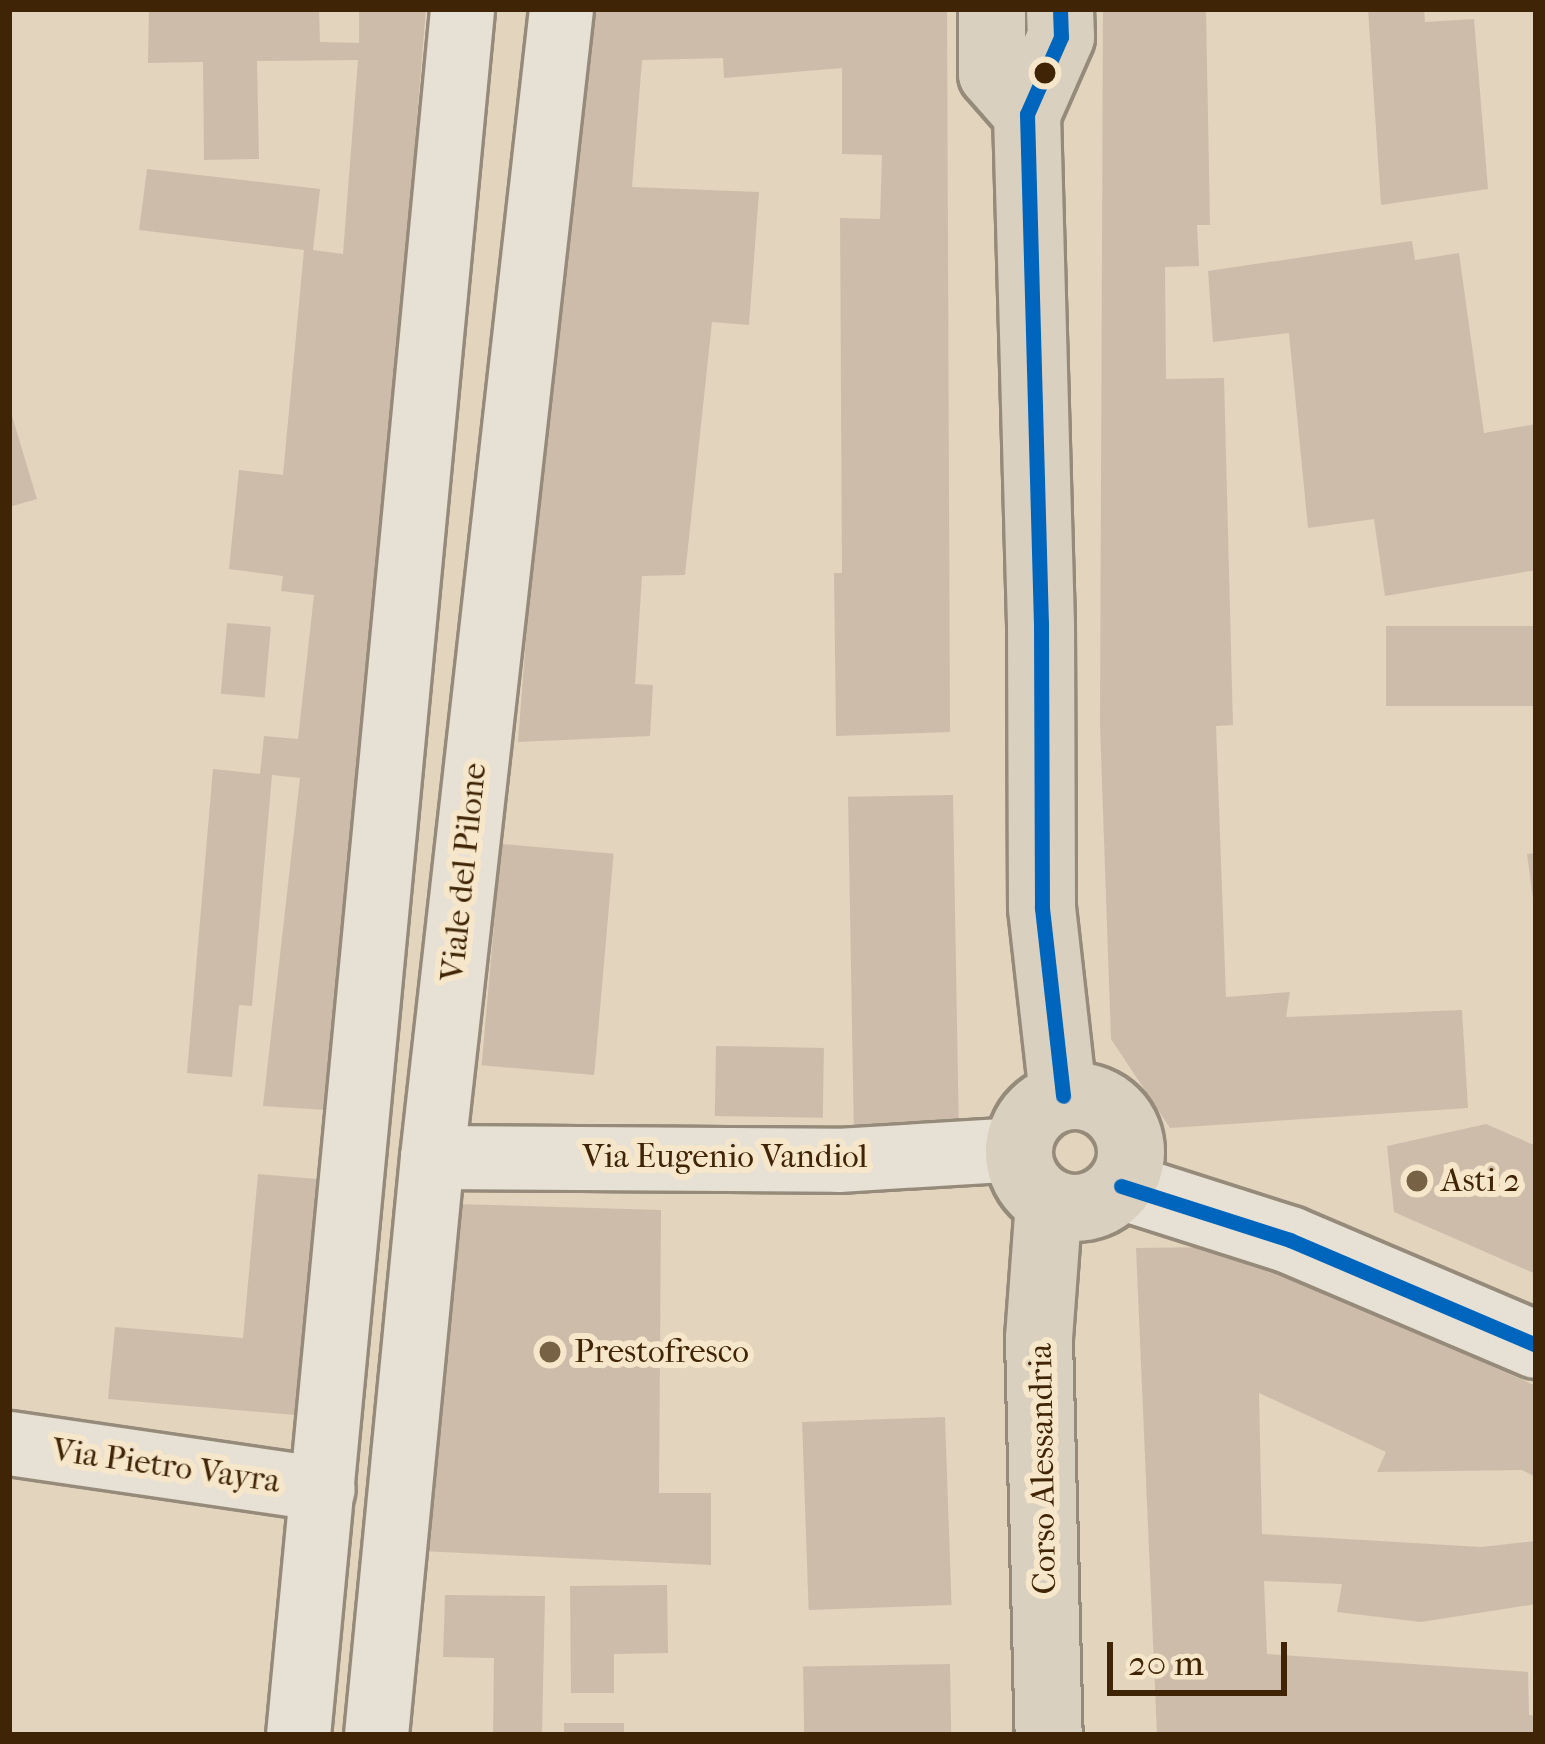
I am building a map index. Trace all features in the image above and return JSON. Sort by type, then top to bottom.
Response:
[{"type":"main road","points":[[992,9],[992,74],[1027,114]]},
{"type":"main road","points":[[1060,9],[1061,37],[1027,114],[1041,624],[1042,908],[1063,1096]]},
{"type":"main road","points":[[1063,1096],[1102,1101],[1117,1114],[1132,1150],[1121,1186],[1095,1206],[1034,1176],[1033,1115],[1063,1096]]},
{"type":"main road","name":"Corso Alessandria","points":[[1034,1176],[1049,1735]]},
{"type":"street","points":[[298,1735],[462,9]]},
{"type":"street","name":"Viale del Pilone","points":[[376,1735],[432,1157],[561,9]]},
{"type":"street","name":"Via Eugenio Vandiol","points":[[432,1157],[838,1160],[1034,1176]]},
{"type":"street","points":[[1121,1186],[1290,1240],[1536,1346]]},
{"type":"street","name":"Via Pietro Vayra","points":[[9,1443],[323,1489]]},
{"type":"building","points":[[149,9],[319,9],[320,42],[359,43],[359,9],[426,9],[383,532],[327,1110],[263,1106],[300,778],[272,775],[252,1006],[239,1005],[232,1077],[187,1073],[213,769],[260,774],[264,736],[298,739],[314,595],[281,591],[283,576],[229,569],[239,470],[283,475],[304,250],[139,230],[147,169],[320,189],[313,250],[343,254],[358,60],[257,61],[259,159],[204,160],[203,62],[148,63]]},
{"type":"building","points":[[574,9],[947,9],[950,732],[836,736],[834,573],[842,573],[840,218],[880,219],[882,155],[842,154],[842,68],[724,78],[723,58],[642,60],[632,187],[759,192],[749,325],[712,322],[685,575],[642,576],[635,684],[653,685],[650,736],[518,742]]},
{"type":"building","points":[[1103,9],[1206,9],[1210,225],[1197,225],[1199,266],[1165,267],[1166,379],[1224,378],[1233,725],[1216,726],[1226,997],[1290,992],[1286,1017],[1462,1010],[1468,1108],[1170,1128],[1111,1039],[1100,726]]},
{"type":"building","points":[[1368,9],[1424,9],[1425,22],[1474,19],[1488,189],[1381,205]]},
{"type":"building","points":[[1412,241],[1415,260],[1459,253],[1484,433],[1536,424],[1536,570],[1385,596],[1374,519],[1308,528],[1289,333],[1213,342],[1208,271]]},
{"type":"building","points":[[9,406],[37,499],[9,507]]},
{"type":"building","points":[[227,623],[271,627],[265,698],[221,694]]},
{"type":"building","points":[[1386,626],[1536,626],[1536,706],[1386,706]]},
{"type":"building","points":[[953,795],[959,1131],[854,1133],[848,797]]},
{"type":"building","points":[[501,844],[614,854],[594,1075],[482,1065]]},
{"type":"building","points":[[1536,853],[1536,898],[1533,898],[1527,854]]},
{"type":"building","points":[[716,1046],[824,1048],[823,1118],[715,1116]]},
{"type":"building","points":[[1486,1124],[1536,1146],[1536,1274],[1394,1212],[1387,1146]]},
{"type":"building","points":[[258,1174],[317,1179],[295,1415],[108,1399],[115,1327],[243,1338]]},
{"type":"building","name":"Prestofresco","points":[[454,1204],[661,1210],[659,1493],[711,1493],[711,1565],[421,1551]]},
{"type":"building","points":[[1225,1247],[1536,1386],[1536,1477],[1522,1470],[1377,1472],[1386,1452],[1259,1393],[1262,1534],[1481,1547],[1536,1541],[1536,1604],[1421,1622],[1337,1612],[1342,1584],[1264,1581],[1267,1654],[1528,1672],[1529,1715],[1536,1716],[1536,1735],[1157,1735],[1136,1248]]},
{"type":"building","points":[[945,1417],[952,1605],[809,1610],[802,1422]]},
{"type":"building","points":[[667,1585],[668,1653],[614,1654],[614,1693],[571,1693],[570,1586]]},
{"type":"building","points":[[445,1595],[545,1596],[542,1735],[493,1735],[494,1658],[443,1657]]},
{"type":"building","points":[[950,1664],[951,1735],[804,1735],[803,1667]]},
{"type":"building","points":[[564,1723],[624,1723],[624,1735],[564,1735]]},
{"type":"transit line","points":[[1060,9],[1061,37],[1027,114],[1041,624],[1042,908],[1063,1096]]},
{"type":"transit line","points":[[1121,1186],[1290,1240],[1536,1345]]},
{"type":"place","name":"Asti 2","points":[[1417,1181]]},
{"type":"place","name":"Prestofresco","points":[[550,1352]]}]
